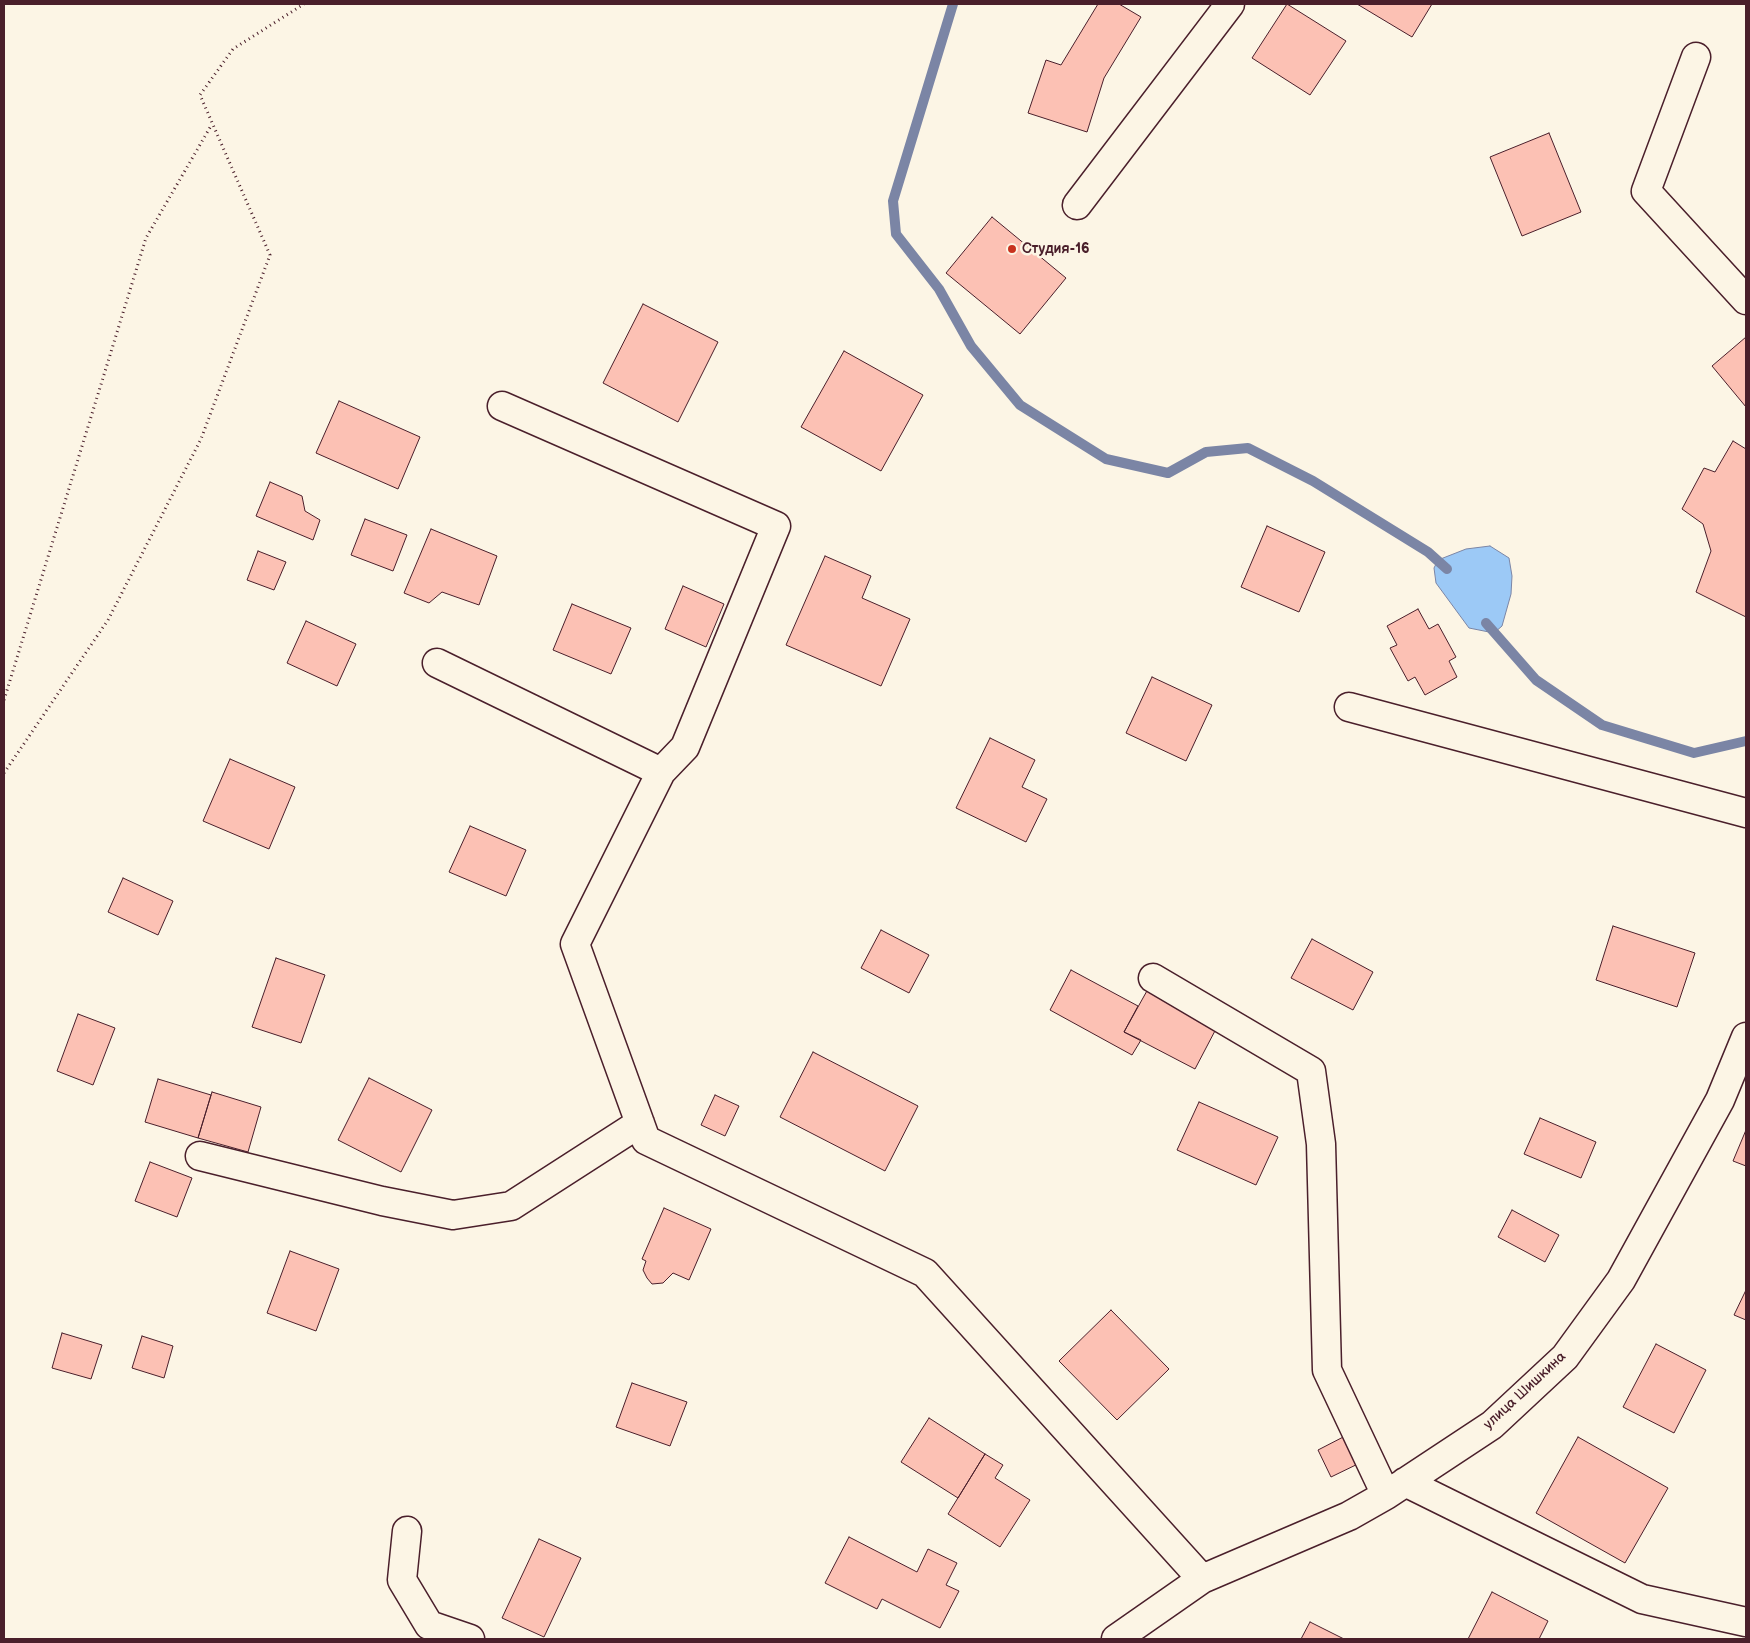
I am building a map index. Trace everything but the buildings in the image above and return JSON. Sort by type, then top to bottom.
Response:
[{"type":"street","points":[[1077,205],[1230,4]]},
{"type":"street","points":[[1696,57],[1646,191],[1746,300]]},
{"type":"street","points":[[502,406],[776,526],[685,748],[661,772],[575,944],[646,1140],[926,1273],[1202,1579]]},
{"type":"street","points":[[437,663],[661,772]]},
{"type":"street","points":[[1350,707],[1746,813]]},
{"type":"street","points":[[1153,978],[1311,1070],[1321,1144],[1327,1370],[1396,1488],[1642,1599],[1746,1622]]},
{"type":"street","name":"улица Шишкина","points":[[1116,1639],[1202,1579],[1350,1516],[1396,1488],[1492,1425],[1565,1358],[1621,1280],[1720,1100],[1746,1037]]},
{"type":"street","points":[[200,1156],[382,1201],[453,1215],[511,1206],[640,1123]]},
{"type":"street","points":[[407,1530],[402,1580],[429,1625],[470,1639]]},
{"type":"path","points":[[4,773],[108,620],[200,439],[270,255],[200,95],[233,49],[304,4]]},
{"type":"path","points":[[4,700],[146,238],[212,123]]},
{"type":"water","points":[[1490,546],[1509,558],[1512,576],[1511,594],[1502,626],[1494,633],[1469,628],[1436,583],[1434,568],[1438,560],[1466,549]]},
{"type":"waterway","points":[[953,4],[893,201],[896,234],[939,289],[971,346],[1020,405],[1106,459],[1168,473],[1206,452],[1248,448],[1313,481],[1428,552],[1447,569]]},
{"type":"waterway","points":[[1486,623],[1536,680],[1602,725],[1694,753],[1746,741]]},
{"type":"place","name":"Студия-16","points":[[1012,249]]}]
